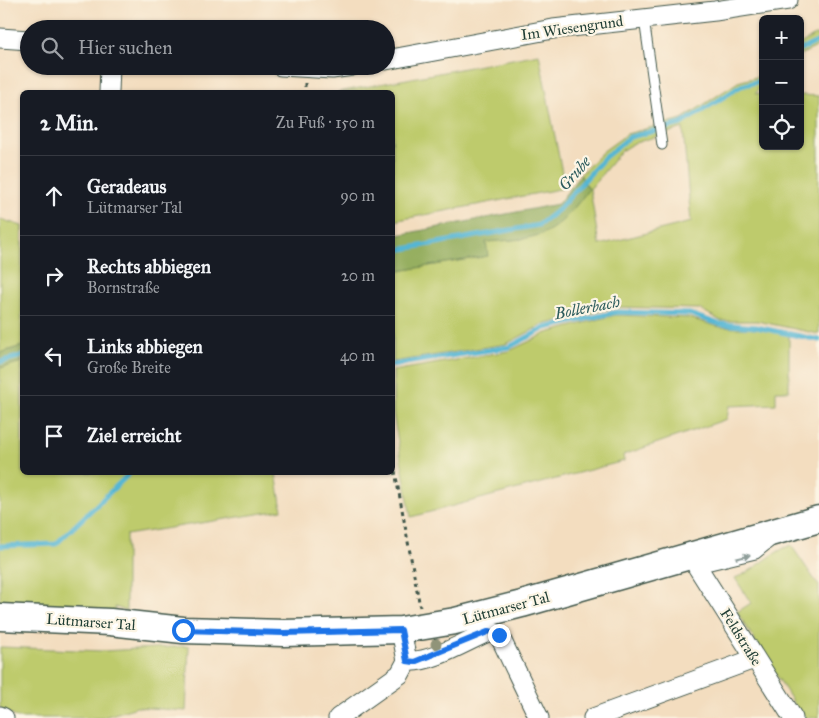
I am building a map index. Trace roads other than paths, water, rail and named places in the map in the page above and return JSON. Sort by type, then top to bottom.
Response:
[{"type":"main road","name":"Lütmarser Tal","points":[[0,617],[110,622],[183,630],[284,633],[413,629],[696,561],[780,530],[819,519]]},
{"type":"main road","name":"Lütmarser Tal","points":[[0,634],[109,638],[183,630]]},
{"type":"street","name":"Im Wiesengrund","points":[[395,58],[553,29],[715,12],[788,0]]},
{"type":"street","points":[[0,38],[20,39]]},
{"type":"street","points":[[109,90],[110,75]]},
{"type":"street","name":"Feldstraße","points":[[696,561],[754,659],[793,718]]},
{"type":"street","points":[[338,718],[367,695],[400,674],[407,661],[413,629]]},
{"type":"street","points":[[407,661],[414,662],[430,657],[490,631],[495,632],[499,635],[539,718]]},
{"type":"street","points":[[593,718],[754,659]]},
{"type":"street","points":[[0,716],[4,718]]},
{"type":"lane","points":[[644,18],[662,145]]},
{"type":"waterway","name":"Grube","points":[[804,48],[819,41]]},
{"type":"waterway","name":"Grube","points":[[395,250],[539,225],[558,210],[605,157],[630,137],[681,124],[741,86],[759,81]]},
{"type":"waterway","name":"Bollerbach","points":[[395,365],[509,347],[545,328],[617,312],[690,314],[719,324],[756,327],[819,340]]},
{"type":"waterway","name":"Grube","points":[[0,362],[20,357]]},
{"type":"waterway","name":"Bollerbach","points":[[0,546],[56,544],[128,475]]}]
